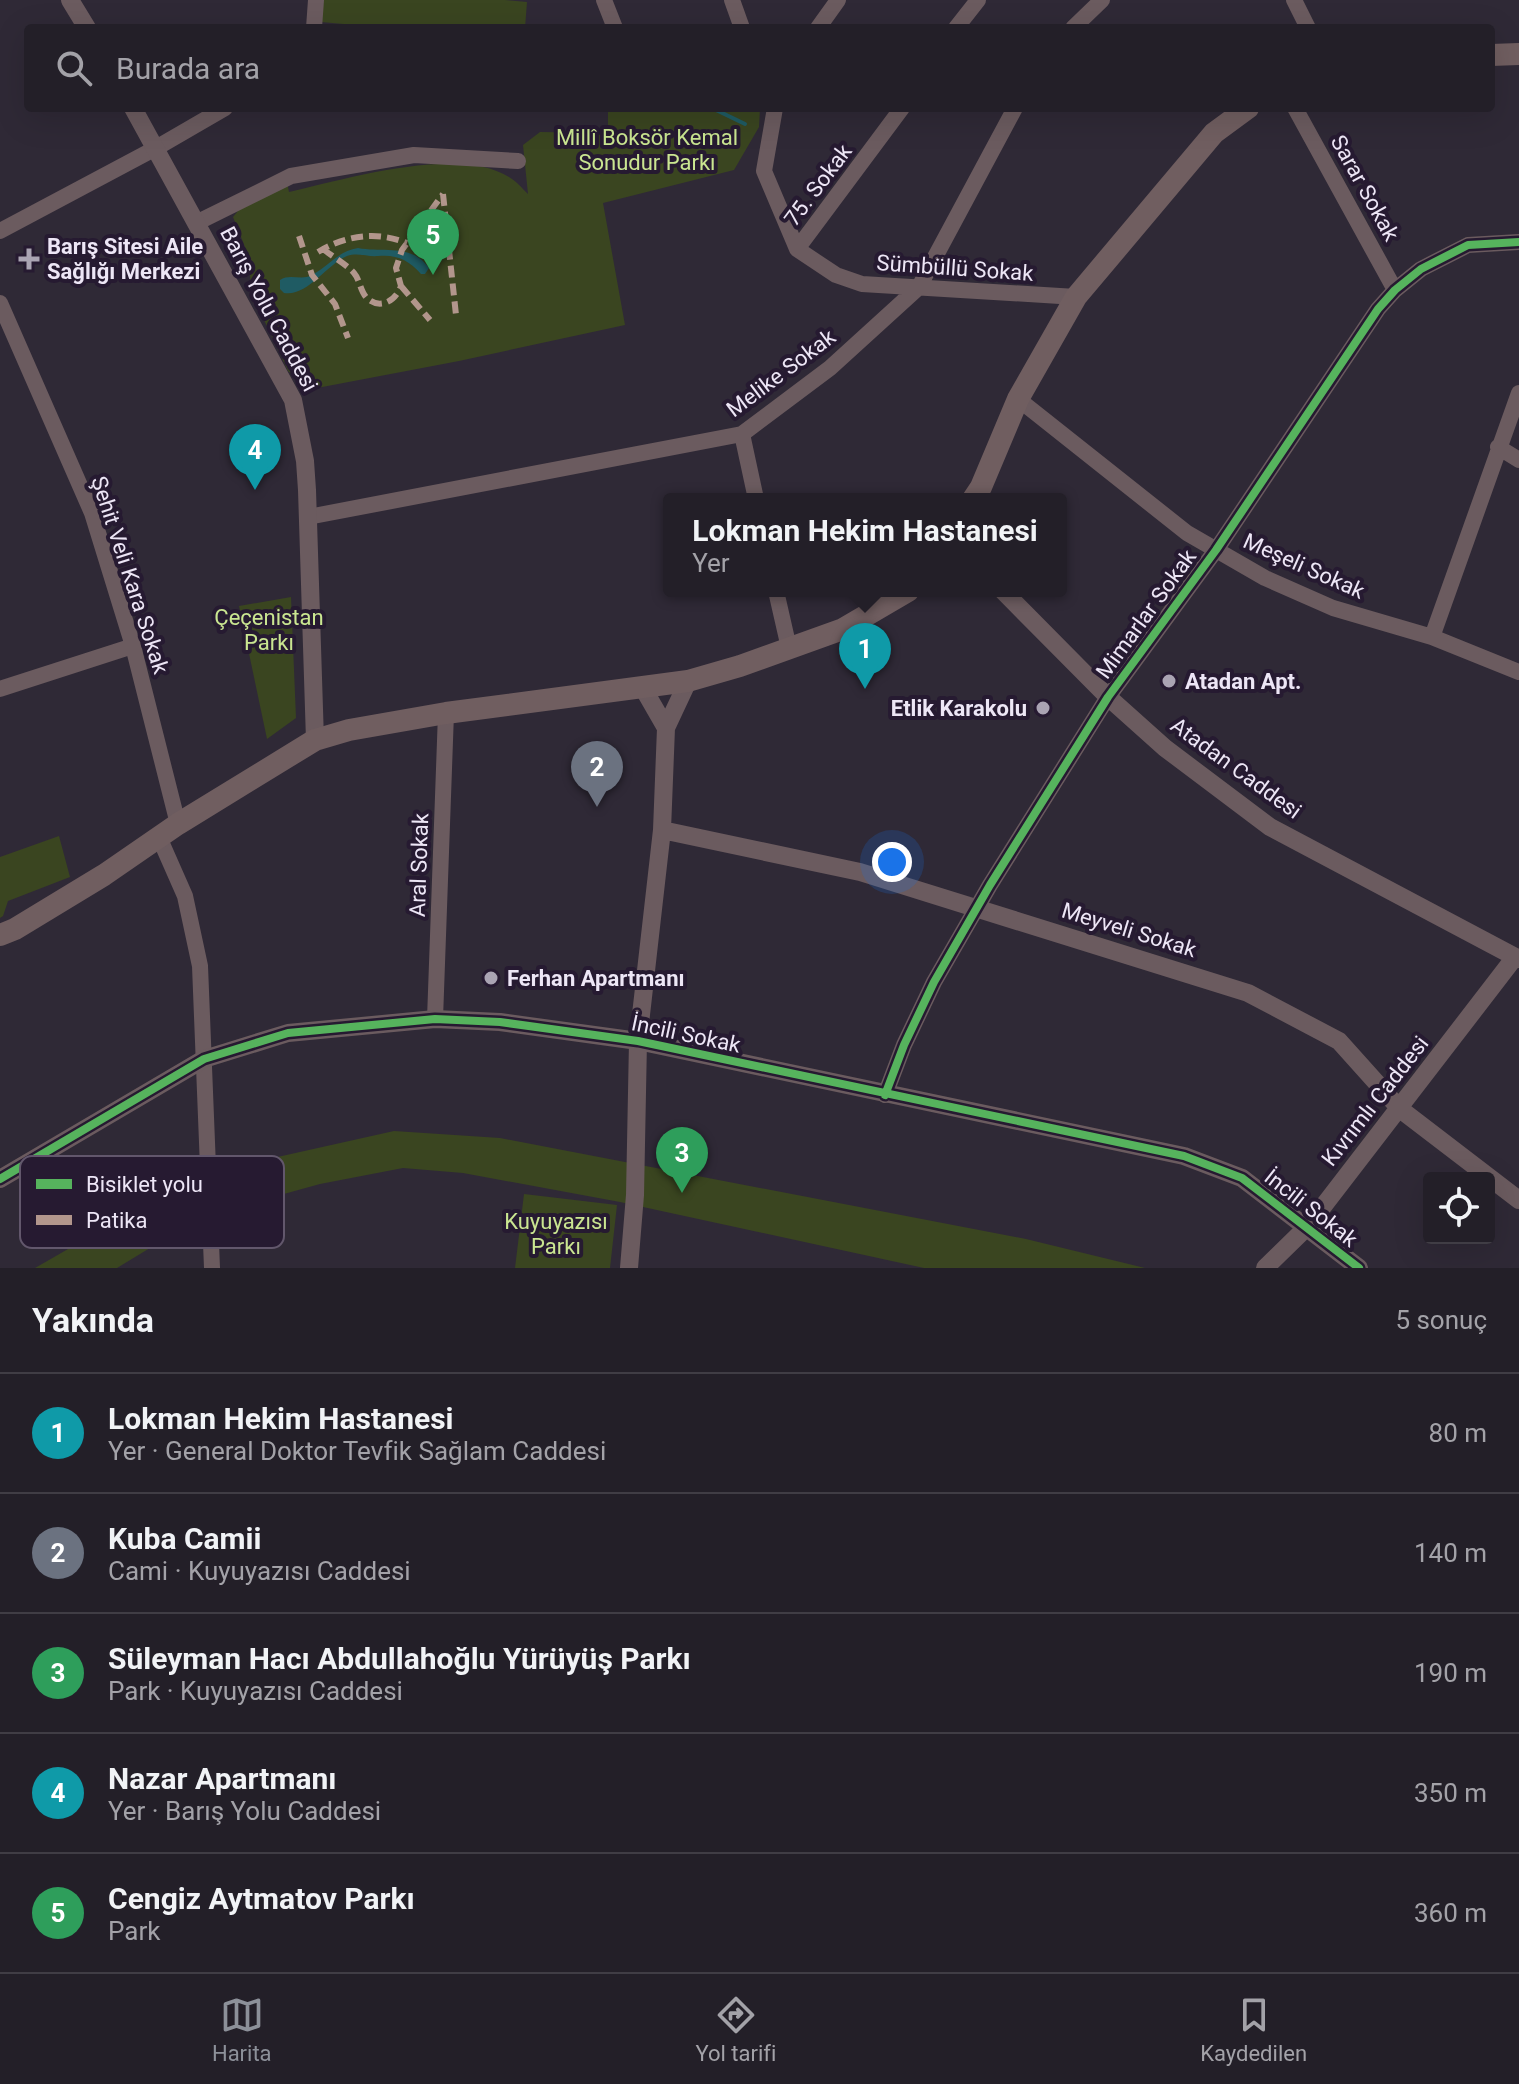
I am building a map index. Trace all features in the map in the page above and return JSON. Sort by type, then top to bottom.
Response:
[{"type":"main road","points":[[1495,55],[1519,54]]},
{"type":"main road","points":[[979,493],[1018,399],[1076,297],[1214,133],[1243,112]]},
{"type":"main road","points":[[0,935],[104,875],[169,830],[315,740],[349,730],[446,713],[688,681],[843,629],[898,597]]},
{"type":"street","points":[[70,0],[85,24]]},
{"type":"street","points":[[314,24],[316,0]]},
{"type":"street","points":[[604,0],[613,24]]},
{"type":"street","points":[[732,0],[741,24]]},
{"type":"street","points":[[821,24],[838,0]]},
{"type":"street","points":[[959,24],[978,0]]},
{"type":"street","points":[[1077,24],[1102,0]]},
{"type":"street","points":[[1294,0],[1306,24]]},
{"type":"street","name":"Barış Yolu Caddesi","points":[[135,112],[293,400],[305,461],[315,740]]},
{"type":"street","points":[[0,231],[218,112]]},
{"type":"street","points":[[774,112],[764,171],[797,249]]},
{"type":"street","name":"75. Sokak","points":[[797,249],[899,112]]},
{"type":"street","name":"Melike Sokak","points":[[308,517],[742,434],[830,368],[919,287],[1013,112]]},
{"type":"street","name":"Sarar Sokak","points":[[1297,112],[1395,290]]},
{"type":"street","points":[[196,223],[291,176],[414,155],[518,161]]},
{"type":"street","name":"Mimarlar Sokak","points":[[885,1095],[904,1045],[934,982],[1108,697],[1216,550],[1378,309],[1421,269],[1468,245],[1519,242]]},
{"type":"street","name":"Sümbüllü Sokak","points":[[797,249],[836,275],[862,284],[1076,297]]},
{"type":"street","name":"Şehit Veli Kara Sokak","points":[[0,303],[4,325],[92,513],[133,646],[169,830],[200,966],[208,1156]]},
{"type":"street","points":[[1432,637],[1519,393]]},
{"type":"street","name":"Meşeli Sokak","points":[[1018,399],[1187,533],[1265,578],[1333,608],[1432,637],[1519,672]]},
{"type":"street","points":[[742,434],[755,493]]},
{"type":"street","points":[[1498,447],[1519,460]]},
{"type":"street","points":[[777,597],[789,648]]},
{"type":"street","name":"Atadan Caddesi","points":[[1009,597],[1108,697],[1165,748],[1270,827],[1518,956]]},
{"type":"street","points":[[0,689],[133,646]]},
{"type":"street","points":[[629,1268],[635,1195],[638,1041],[662,830],[666,728],[688,681]]},
{"type":"street","points":[[643,688],[666,728]]},
{"type":"street","name":"Aral Sokak","points":[[435,1019],[446,713]]},
{"type":"street","name":"Meyveli Sokak","points":[[662,830],[860,872],[1248,993],[1339,1041],[1400,1109],[1519,1200]]},
{"type":"street","name":"Kıvrımlı Caddesi","points":[[1265,1268],[1308,1226],[1518,956]]},
{"type":"street","name":"İncili Sokak","points":[[39,1156],[204,1059],[288,1033],[435,1019],[500,1022],[638,1041],[1184,1156],[1242,1178],[1359,1268]]},
{"type":"street","name":"İncili Sokak","points":[[0,1179],[20,1167]]},
{"type":"street","name":"Şehit Veli Kara Sokak","points":[[211,1248],[212,1268]]},
{"type":"green space","points":[[323,0],[527,2],[525,24],[321,22]]},
{"type":"green space","name":"Millî Boksör Kemal Sonudur Parkı","points":[[608,112],[760,112],[759,127],[734,170],[603,203],[625,325],[317,388],[307,387],[288,371],[251,292],[249,257],[233,217],[242,206],[287,182],[289,192],[370,173],[432,164],[487,168],[512,179],[528,194],[523,145],[540,132],[608,133]]},
{"type":"green space","name":"Çeçenistan Parkı","points":[[291,597],[296,718],[267,739],[239,606]]},
{"type":"green space","points":[[59,836],[70,877],[8,901],[0,918],[0,857]]},
{"type":"green space","points":[[394,1131],[500,1138],[1026,1239],[1145,1268],[924,1268],[620,1202],[463,1173],[403,1168],[284,1194],[282,1156]]},
{"type":"green space","name":"Kuyuyazısı Parkı","points":[[524,1194],[617,1205],[610,1268],[515,1268]]},
{"type":"green space","points":[[70,1248],[150,1248],[117,1268],[35,1268]]},
{"type":"water","points":[[358,248],[406,252],[422,260],[429,268],[421,274],[396,257],[351,255],[339,260],[301,290],[284,293],[280,289],[280,280],[312,275],[339,255]]},
{"type":"waterway","points":[[720,112],[745,124]]},
{"type":"marked path","points":[[443,194],[456,315]]},
{"type":"marked path","points":[[323,249],[354,273],[362,291],[371,301],[381,304],[391,300],[401,286],[396,268],[402,250],[443,194]]},
{"type":"marked path","points":[[299,236],[312,275],[335,304],[348,338]]},
{"type":"marked path","points":[[318,252],[362,237],[384,237],[407,243]]},
{"type":"marked path","points":[[401,286],[430,320]]},
{"type":"cycle path","points":[[885,1095],[904,1045],[934,982],[990,885],[1108,697],[1216,550],[1378,309],[1421,269],[1468,245],[1519,242]]},
{"type":"cycle path","points":[[39,1156],[204,1059],[288,1033],[435,1019],[500,1022],[638,1041],[1184,1156],[1242,1178],[1359,1268]]},
{"type":"cycle path","points":[[0,1179],[20,1167]]},
{"type":"place","name":"Barış Sitesi Aile Sağlığı Merkezi","points":[[29,259]]},
{"type":"place","name":"Cengiz Aytmatov Parkı","points":[[433,275]]},
{"type":"place","name":"Nazar Apartmanı","points":[[255,490]]},
{"type":"place","name":"Atadan Apt.","points":[[1169,681]]},
{"type":"place","name":"Lokman Hekim Hastanesi","points":[[865,689]]},
{"type":"place","name":"Etlik Karakolu","points":[[1043,708]]},
{"type":"place","name":"Kuba Camii","points":[[597,807]]},
{"type":"place","name":"Ferhan Apartmanı","points":[[491,978]]},
{"type":"place","name":"Süleyman Hacı Abdullahoğlu Yürüyüş Parkı","points":[[682,1193]]}]
